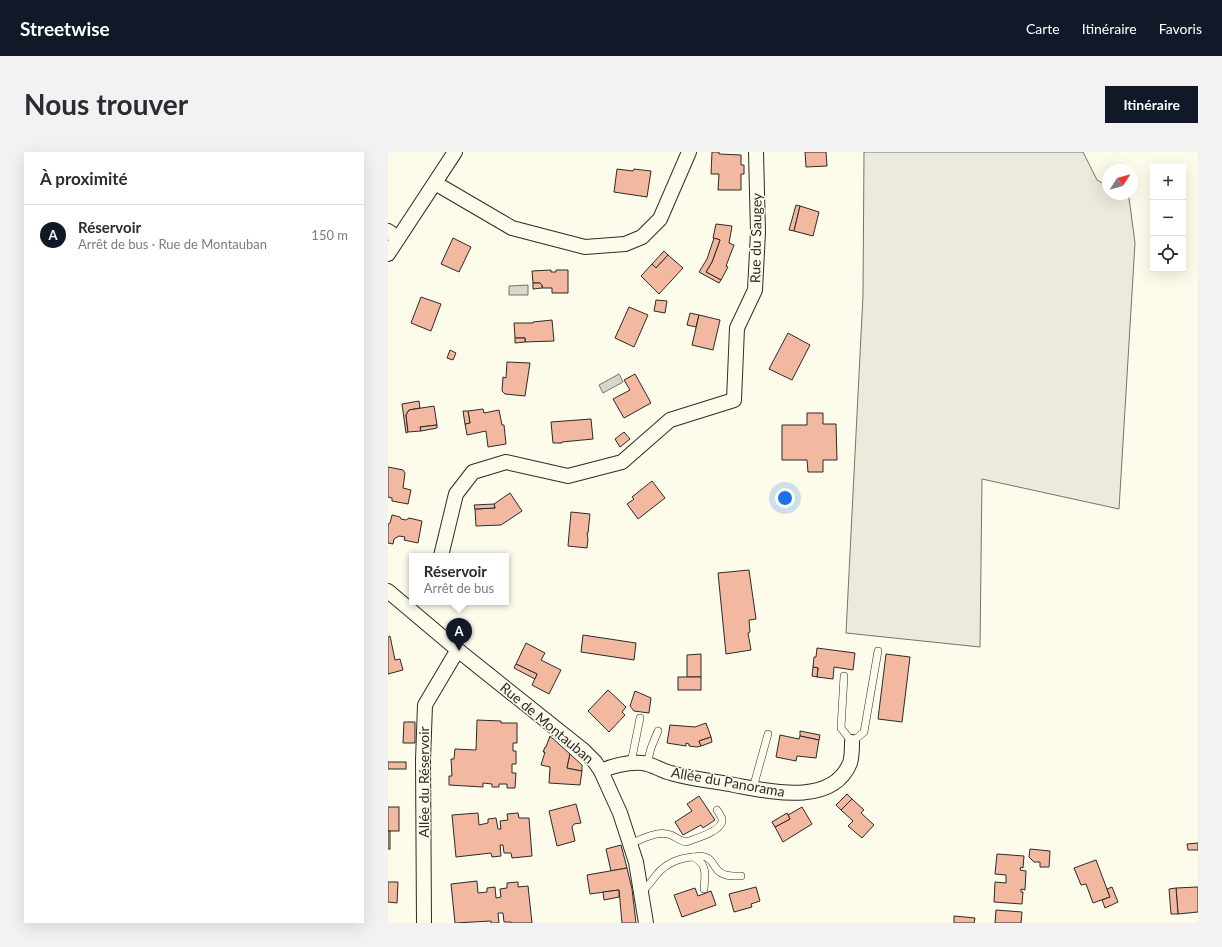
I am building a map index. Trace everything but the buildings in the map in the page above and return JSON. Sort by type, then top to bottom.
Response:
[{"type":"street","points":[[388,254],[393,234],[435,183],[455,152]]},
{"type":"street","points":[[435,183],[512,228],[585,247],[624,244],[642,237],[660,219],[690,152]]},
{"type":"street","name":"Rue du Saugey","points":[[443,553],[456,494],[473,472],[506,462],[568,476],[622,462],[670,420],[734,400],[737,328],[755,290],[758,232],[756,152]]},
{"type":"street","name":"Rue de Montauban","points":[[388,591],[408,601]]},
{"type":"street","name":"Rue de Montauban","points":[[412,605],[458,651],[583,750],[595,762],[601,771],[620,813],[636,862],[646,923]]},
{"type":"street","name":"Allée du Réservoir","points":[[424,923],[423,760],[425,706],[458,651]]},
{"type":"street","name":"Allée du Panorama","points":[[601,771],[618,764],[647,764],[670,773],[774,792],[804,793],[818,790],[832,784],[840,778],[847,770],[851,762],[852,742]]},
{"type":"lane","points":[[844,676],[841,728],[852,742],[864,732],[878,651]]},
{"type":"lane","points":[[631,763],[640,718]]},
{"type":"lane","points":[[647,764],[651,748],[658,732]]},
{"type":"lane","points":[[753,788],[768,734]]},
{"type":"lane","points":[[630,844],[659,834],[670,835],[686,842],[710,833],[722,824],[722,819],[717,810]]},
{"type":"lane","points":[[693,857],[699,860],[704,868],[704,889]]},
{"type":"lane","points":[[641,892],[659,871],[668,864],[693,857],[706,857],[719,872],[725,875],[741,876]]},
{"type":"shaded area","points":[[864,152],[1083,152],[1097,180],[1102,183],[1102,200],[1129,200],[1135,243],[1119,509],[982,479],[980,647],[846,633],[863,295]]},
{"type":"shaded area","points":[[528,285],[528,295],[509,295],[509,286]]},
{"type":"shaded area","points":[[619,374],[623,382],[603,393],[599,385]]},
{"type":"place","name":"Réservoir","points":[[459,651]]}]
